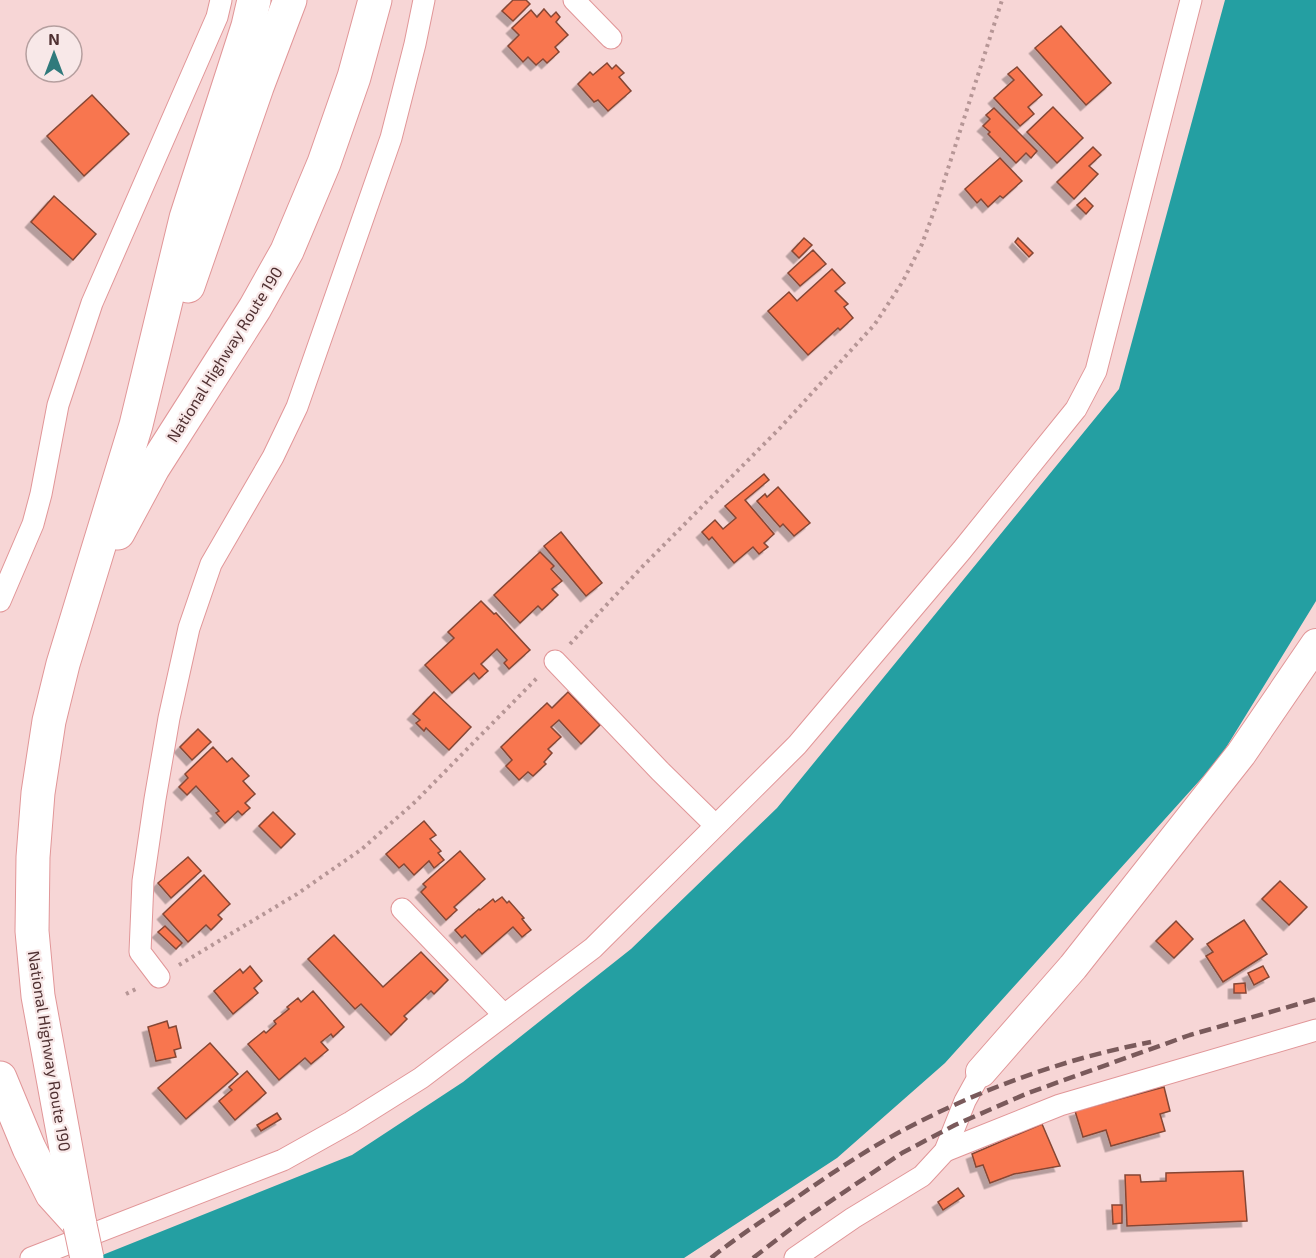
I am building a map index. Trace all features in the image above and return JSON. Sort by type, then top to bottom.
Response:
[{"type":"highway","name":"National Highway Route 190","points":[[87,1258],[38,996],[32,931],[33,857],[38,794],[49,722],[63,664],[136,425],[186,218],[248,26],[254,0]]},
{"type":"highway","points":[[136,425],[290,0]]},
{"type":"highway","name":"National Highway Route 190","points":[[85,596],[153,468],[255,308],[287,251],[324,163],[347,98],[375,0]]},
{"type":"highway","points":[[0,1078],[29,1148],[52,1194],[80,1225]]},
{"type":"street","points":[[0,601],[33,524],[58,405],[92,303],[217,17],[221,0]]},
{"type":"street","points":[[159,977],[140,952],[143,881],[169,718],[189,628],[212,564],[273,458],[297,407],[391,138],[424,0]]},
{"type":"street","points":[[574,0],[611,38]]},
{"type":"street","points":[[32,1258],[283,1160],[351,1122],[421,1078],[593,948],[797,746],[962,550],[1076,409],[1096,371],[1186,2]]},
{"type":"street","points":[[795,1258],[853,1218],[922,1176],[945,1151],[965,1101],[981,1072],[1073,968],[1241,754],[1314,653]]},
{"type":"street","points":[[555,661],[660,771],[716,825]]},
{"type":"street","points":[[402,909],[504,1015]]},
{"type":"street","points":[[945,1151],[1060,1105],[1316,1030]]},
{"type":"path","points":[[159,977],[297,894],[362,849],[416,801],[780,428],[875,324],[903,281],[922,244],[1002,0]]},
{"type":"water","points":[[1225,0],[1316,0],[1316,601],[1219,759],[945,1063],[837,1158],[684,1258],[95,1258],[352,1155],[463,1082],[631,949],[777,808],[1119,389]]},
{"type":"building","points":[[513,0],[526,0],[530,4],[513,21],[502,11]]},
{"type":"building","points":[[544,9],[551,17],[556,12],[560,17],[556,22],[568,35],[555,47],[559,52],[547,63],[543,59],[536,65],[528,57],[523,62],[508,46],[519,35],[512,28],[531,10],[537,17]]},
{"type":"building","points":[[1061,26],[1111,83],[1086,105],[1035,48]]},
{"type":"building","points":[[607,63],[612,69],[616,65],[624,73],[619,77],[631,91],[608,111],[598,100],[594,102],[578,84],[590,72],[593,75]]},
{"type":"building","points":[[1017,67],[1042,95],[1028,107],[1034,114],[1020,126],[994,98],[1014,80],[1008,74]]},
{"type":"building","points":[[92,95],[129,134],[84,176],[47,136]]},
{"type":"building","points":[[1053,107],[1083,138],[1057,163],[1027,132]]},
{"type":"building","points":[[994,108],[1037,151],[1031,158],[1026,153],[1016,163],[988,134],[990,132],[983,126],[990,119],[986,115]]},
{"type":"building","points":[[1093,147],[1101,155],[1089,166],[1098,174],[1074,199],[1057,182]]},
{"type":"building","points":[[1000,158],[1022,181],[1003,198],[1000,196],[988,207],[981,199],[977,203],[965,189]]},
{"type":"building","points":[[54,196],[96,234],[73,260],[31,222]]},
{"type":"building","points":[[1085,198],[1093,206],[1086,214],[1077,205]]},
{"type":"building","points":[[804,238],[812,245],[799,258],[792,251]]},
{"type":"building","points":[[1018,238],[1033,253],[1029,257],[1015,242]]},
{"type":"building","points":[[813,250],[826,264],[800,286],[788,273]]},
{"type":"building","points":[[832,269],[845,283],[835,291],[848,304],[844,307],[853,318],[840,330],[838,328],[808,355],[768,311],[789,292],[797,301]]},
{"type":"building","points":[[764,474],[769,480],[745,500],[774,534],[764,543],[768,547],[759,554],[753,547],[734,563],[712,537],[709,540],[702,532],[715,520],[723,529],[736,518],[725,506]]},
{"type":"building","points":[[778,487],[810,523],[794,536],[783,524],[780,527],[757,501],[765,494],[767,497]]},
{"type":"building","points":[[561,532],[602,583],[586,596],[544,546]]},
{"type":"building","points":[[540,552],[554,566],[551,569],[562,581],[552,589],[558,595],[542,610],[538,606],[520,623],[494,595]]},
{"type":"building","points":[[481,601],[494,614],[496,613],[530,650],[509,669],[504,663],[507,660],[497,649],[481,664],[488,671],[479,679],[474,673],[452,693],[425,665],[454,638],[448,632]]},
{"type":"building","points":[[434,692],[471,727],[449,750],[426,728],[424,731],[416,723],[420,720],[413,714]]},
{"type":"building","points":[[568,692],[600,725],[581,744],[559,720],[551,727],[561,737],[548,749],[552,753],[544,762],[546,764],[533,776],[528,772],[519,780],[506,766],[512,760],[501,747],[547,703],[552,708]]},
{"type":"building","points":[[198,729],[211,742],[192,760],[180,747]]},
{"type":"building","points":[[213,747],[227,762],[232,758],[249,776],[243,781],[255,794],[245,803],[250,808],[242,815],[238,811],[225,823],[216,813],[219,811],[196,786],[187,795],[179,787],[188,778],[185,774]]},
{"type":"building","points":[[273,812],[295,834],[281,848],[259,826]]},
{"type":"building","points":[[424,821],[436,835],[430,839],[441,851],[438,853],[444,860],[434,868],[429,861],[414,875],[404,864],[399,868],[386,854]]},
{"type":"building","points":[[460,851],[485,879],[454,907],[457,910],[446,920],[421,892],[426,887],[423,884]]},
{"type":"building","points":[[188,857],[201,871],[171,898],[158,883]]},
{"type":"building","points":[[204,875],[230,904],[218,915],[222,919],[211,930],[206,925],[188,942],[163,914]]},
{"type":"building","points":[[1280,881],[1307,907],[1289,925],[1262,899]]},
{"type":"building","points":[[502,897],[507,903],[509,901],[524,918],[522,919],[531,930],[522,937],[513,927],[482,954],[465,935],[462,938],[455,930],[493,899],[495,902]]},
{"type":"building","points":[[1244,920],[1267,954],[1223,982],[1206,956],[1213,952],[1207,944]]},
{"type":"building","points":[[1176,921],[1193,939],[1174,958],[1156,941]]},
{"type":"building","points":[[165,926],[182,943],[176,949],[158,932]]},
{"type":"building","points":[[334,935],[383,987],[421,952],[448,980],[434,994],[431,991],[404,1016],[407,1019],[391,1035],[361,1004],[355,1009],[308,959]]},
{"type":"building","points":[[250,966],[262,981],[254,988],[258,993],[233,1014],[214,991],[240,969],[243,973]]},
{"type":"building","points":[[1263,966],[1269,977],[1254,985],[1248,973]]},
{"type":"building","points":[[1245,983],[1246,993],[1234,993],[1234,984]]},
{"type":"building","points":[[313,991],[344,1027],[333,1037],[331,1034],[321,1042],[328,1050],[311,1064],[305,1058],[279,1080],[248,1044],[276,1024],[274,1021],[298,998],[301,1002]]},
{"type":"building","points":[[167,1021],[169,1028],[176,1026],[181,1048],[174,1050],[176,1057],[156,1061],[148,1027]]},
{"type":"building","points":[[210,1043],[238,1074],[186,1119],[158,1088]]},
{"type":"building","points":[[247,1071],[266,1093],[235,1120],[219,1101],[232,1090],[229,1087]]},
{"type":"building","points":[[1164,1087],[1170,1111],[1160,1114],[1165,1131],[1111,1146],[1106,1130],[1083,1137],[1075,1111]]},
{"type":"building","points":[[277,1113],[281,1119],[261,1131],[257,1125]]},
{"type":"building","points":[[1042,1124],[1060,1166],[1014,1174],[990,1183],[983,1165],[976,1167],[972,1154]]},
{"type":"building","points":[[1243,1171],[1247,1221],[1127,1226],[1125,1175],[1140,1175],[1141,1182],[1166,1181],[1166,1173]]},
{"type":"building","points":[[958,1188],[964,1196],[943,1210],[938,1202]]},
{"type":"building","points":[[1112,1205],[1122,1205],[1122,1223],[1113,1224]]},
{"type":"railway","points":[[753,1258],[801,1221],[902,1153],[955,1125],[1028,1093],[1190,1035],[1316,999]]},
{"type":"railway","points":[[711,1258],[843,1166],[926,1118],[988,1090],[1052,1067],[1151,1042]]}]
